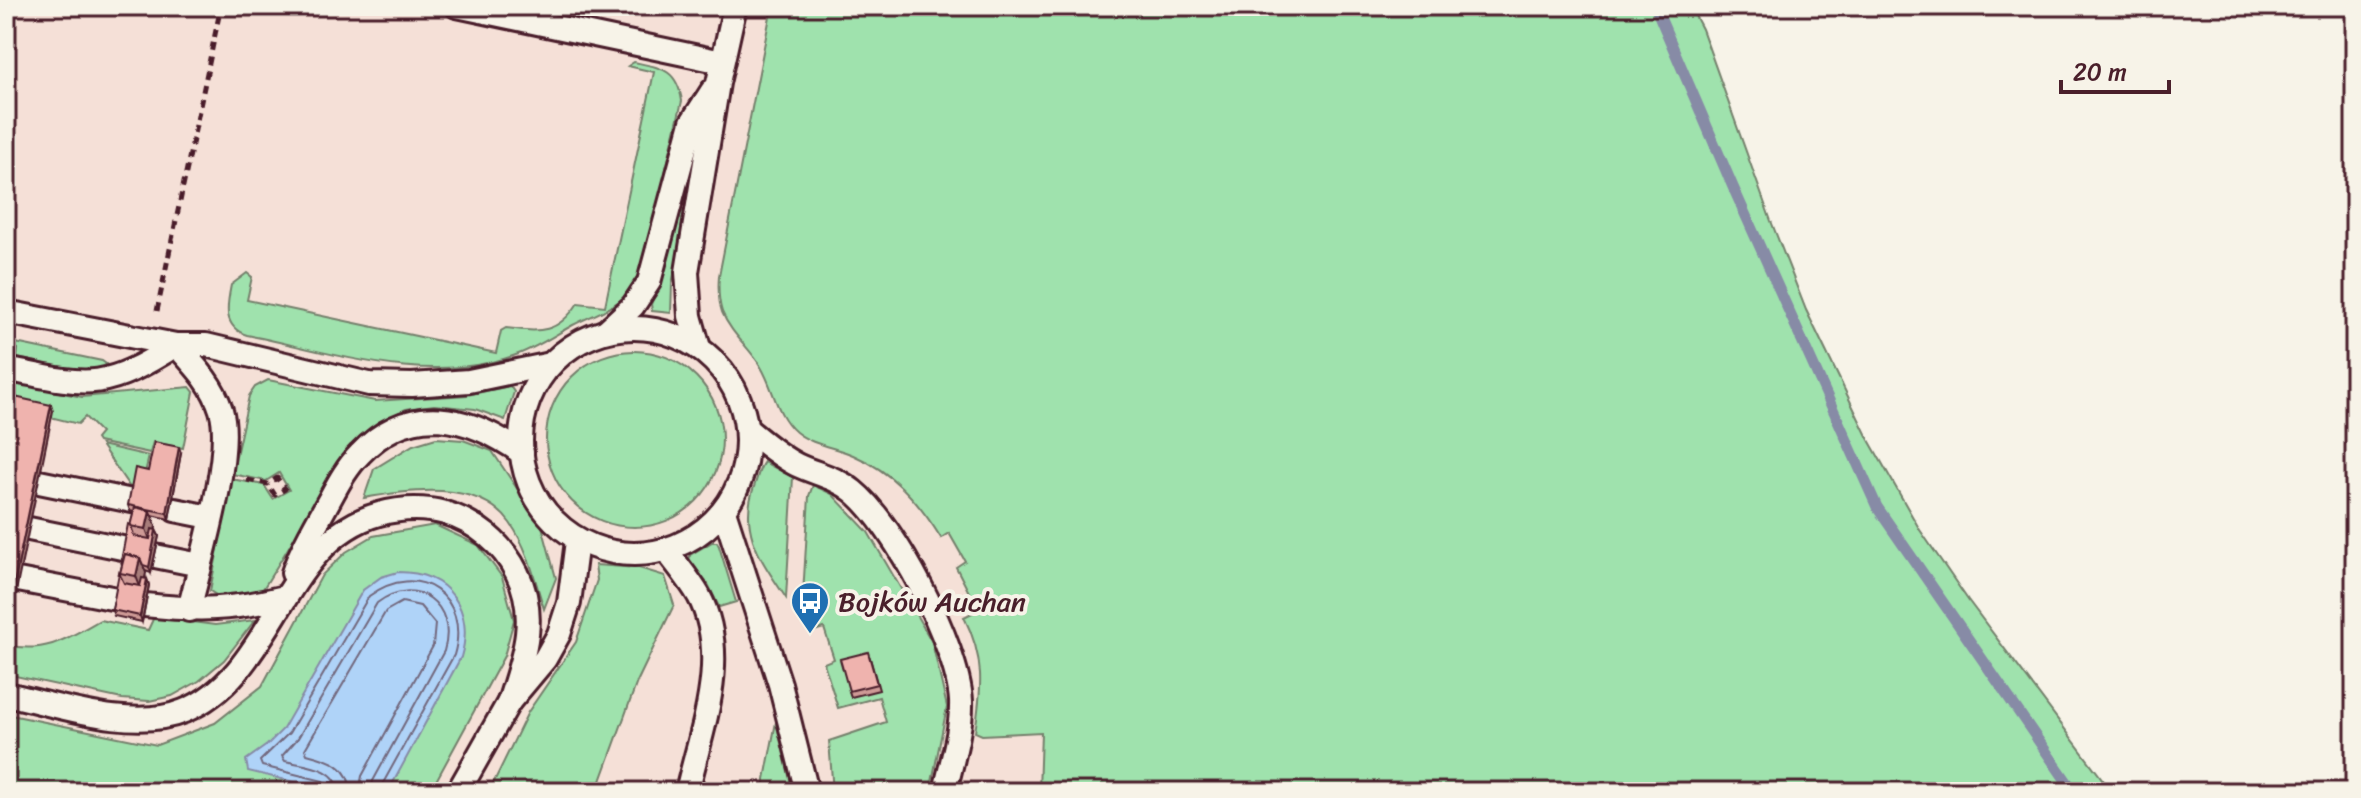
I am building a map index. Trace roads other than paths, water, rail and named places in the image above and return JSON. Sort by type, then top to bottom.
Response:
[{"type":"lane","points":[[457,6],[720,73]]},
{"type":"lane","points":[[699,348],[690,316],[687,272],[720,73],[735,6]]},
{"type":"lane","points":[[606,331],[633,306],[649,282],[692,122],[720,73]]},
{"type":"lane","points":[[6,312],[176,345],[206,345],[369,384],[469,381],[551,364]]},
{"type":"lane","points":[[639,327],[671,333],[699,348],[723,370],[739,398],[747,429],[747,458],[738,486],[724,511],[698,535],[666,550],[633,555],[577,541],[551,519],[526,476],[522,453],[523,421],[533,390],[551,364],[576,343],[606,331],[639,327]]},
{"type":"lane","points":[[6,369],[65,381],[94,382],[138,369],[176,345]]},
{"type":"lane","points":[[176,345],[201,372],[213,391],[222,411],[224,449],[189,610]]},
{"type":"lane","points":[[285,597],[300,552],[344,474],[359,455],[378,439],[413,422],[452,419],[492,433],[522,453]]},
{"type":"lane","points":[[747,429],[798,465],[841,482],[866,502],[912,574],[944,637],[958,682],[959,722],[945,792]]},
{"type":"lane","points":[[39,482],[137,502]]},
{"type":"lane","points":[[6,694],[136,720],[166,717],[185,711],[204,701],[234,674],[285,597],[326,544],[358,521],[395,510],[415,509],[457,517],[488,536],[512,564],[526,598],[527,645],[509,702]]},
{"type":"lane","points":[[175,510],[210,517]]},
{"type":"lane","points":[[724,511],[780,684],[807,792]]},
{"type":"lane","points":[[29,529],[127,549]]},
{"type":"lane","points":[[458,792],[509,702],[545,659],[559,634],[569,603],[577,541]]},
{"type":"lane","points":[[666,550],[698,596],[708,619],[713,645],[712,676],[687,792]]},
{"type":"lane","points":[[155,556],[200,565]]},
{"type":"lane","points":[[18,580],[117,599]]},
{"type":"lane","points":[[145,605],[189,610],[251,606],[285,597]]},
{"type":"water","points":[[398,572],[431,579],[454,597],[461,609],[464,640],[461,657],[388,792],[336,792],[248,771],[246,760],[283,729],[363,590],[381,577]]},
{"type":"waterway","points":[[1655,6],[1877,507],[2074,792]]},
{"type":"place","name":"Bojków Auchan","points":[[810,635]]}]
